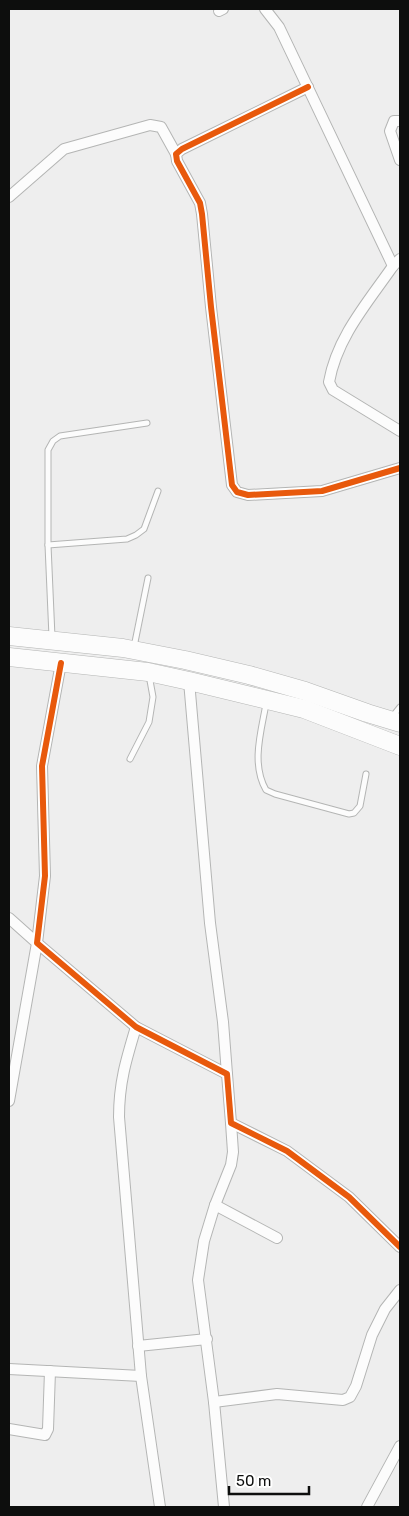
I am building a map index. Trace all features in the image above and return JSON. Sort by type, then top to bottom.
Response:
[{"type":"highway","points":[[9,636],[133,650],[249,674],[367,713],[397,716]]},
{"type":"highway","points":[[9,657],[148,672],[189,680],[304,708],[400,746]]},
{"type":"street","points":[[265,9],[279,27],[397,262],[344,337],[334,361],[329,382],[333,390],[400,431]]},
{"type":"street","points":[[176,154],[182,149],[308,88]]},
{"type":"street","points":[[400,121],[394,121],[390,131],[400,160]]},
{"type":"street","points":[[9,197],[64,149],[150,124],[161,127],[176,154],[177,161],[194,190],[201,208],[232,485],[237,492],[248,495],[322,491],[400,468]]},
{"type":"street","points":[[9,1101],[13,1059],[37,943],[45,876],[42,766],[61,663]]},
{"type":"street","points":[[189,680],[210,922],[223,1022],[233,1152],[231,1165],[215,1205],[204,1241],[198,1280],[207,1339],[224,1507]]},
{"type":"street","points":[[9,918],[136,1027],[227,1074]]},
{"type":"street","points":[[136,1027],[122,1071],[119,1093],[119,1117],[141,1376],[160,1507]]},
{"type":"street","points":[[231,1123],[288,1151],[349,1197],[400,1247]]},
{"type":"street","points":[[215,1205],[277,1238]]},
{"type":"street","points":[[214,1402],[277,1394],[343,1400],[350,1397],[356,1386],[372,1335],[385,1309],[400,1290]]},
{"type":"street","points":[[138,1346],[207,1339]]},
{"type":"street","points":[[9,1369],[141,1376]]},
{"type":"street","points":[[9,1428],[45,1435],[48,1429],[50,1371]]},
{"type":"street","points":[[367,1507],[400,1446]]},
{"type":"lane","points":[[52,640],[48,545],[48,450],[52,441],[60,436],[147,423]]},
{"type":"lane","points":[[48,545],[127,539],[136,535],[144,529],[158,491]]},
{"type":"lane","points":[[133,650],[148,578]]},
{"type":"lane","points":[[130,759],[149,722],[153,697],[148,672]]},
{"type":"lane","points":[[267,698],[257,760],[258,772],[266,790],[349,814],[354,813],[360,806],[366,774]]},
{"type":"cycle path","points":[[308,87],[182,149],[176,154],[177,161],[200,203],[202,214],[232,485],[237,492],[248,495],[322,491],[400,468]]},
{"type":"cycle path","points":[[61,663],[42,766],[45,876],[37,943],[136,1027],[227,1074],[231,1123],[287,1151],[349,1197],[400,1247]]}]
